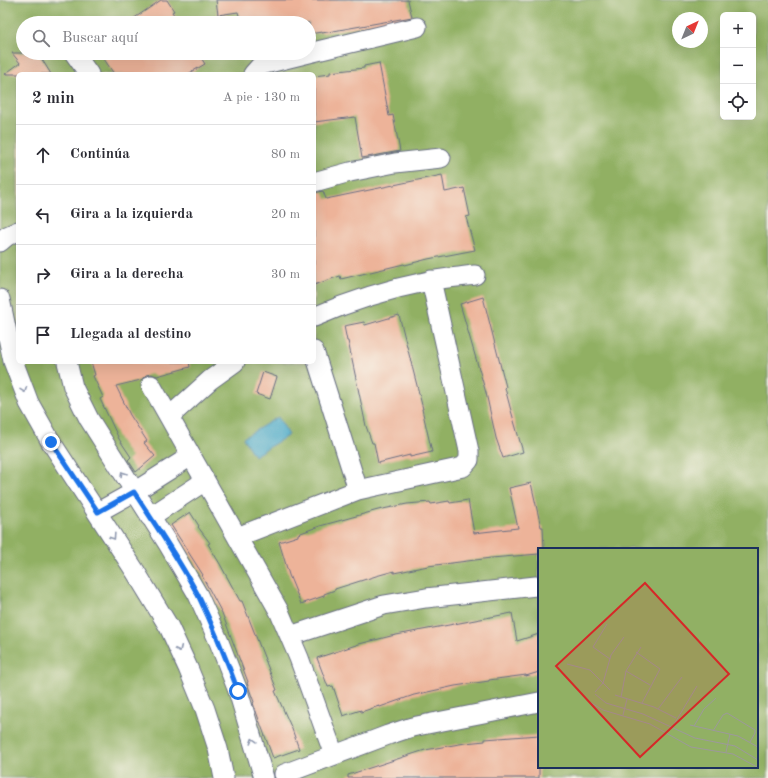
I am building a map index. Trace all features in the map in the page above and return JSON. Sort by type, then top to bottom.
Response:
[{"type":"street","points":[[316,51],[418,26]]},
{"type":"street","points":[[79,60],[88,72]]},
{"type":"street","points":[[255,72],[261,65],[281,60]]},
{"type":"street","points":[[316,181],[350,172],[395,163],[441,158]]},
{"type":"street","points":[[0,242],[7,236],[16,232]]},
{"type":"street","points":[[316,315],[345,303],[388,290],[431,280],[475,275]]},
{"type":"street","points":[[237,537],[358,490],[463,467],[469,460],[470,452],[431,280]]},
{"type":"street","points":[[0,298],[16,308]]},
{"type":"street","points":[[0,298],[13,361],[29,403],[51,442],[135,570],[172,634],[205,709],[218,749],[224,778]]},
{"type":"street","points":[[316,357],[358,490]]},
{"type":"street","points":[[67,364],[73,387],[89,419],[168,544],[198,595],[219,642],[238,691],[264,778]]},
{"type":"street","points":[[169,417],[210,380],[232,364]]},
{"type":"street","points":[[151,385],[279,611],[299,658],[334,756]]},
{"type":"street","points":[[98,512],[134,492],[191,456]]},
{"type":"street","points":[[150,517],[205,481]]},
{"type":"street","points":[[290,636],[384,605],[426,598],[536,586]]},
{"type":"street","points":[[284,774],[412,727],[538,702]]},
{"type":"green space","points":[[0,0],[768,0],[768,778],[0,778]]},
{"type":"water","points":[[278,417],[289,435],[254,456],[243,438]]},
{"type":"building","points":[[161,0],[167,0],[174,11],[172,12],[175,16],[137,16]]},
{"type":"building","points":[[216,0],[408,0],[412,17],[322,33],[316,33],[316,16],[239,16],[238,12],[218,15]]},
{"type":"building","points":[[18,60],[42,60],[50,72],[16,72],[16,74],[5,74],[20,63]]},
{"type":"building","points":[[105,60],[202,60],[205,64],[191,72],[113,72]]},
{"type":"building","points":[[379,63],[389,116],[393,115],[400,151],[362,158],[355,117],[316,122],[316,76],[330,74],[330,72],[364,68],[364,66]]},
{"type":"building","points":[[442,175],[445,192],[464,188],[470,216],[466,217],[475,250],[404,264],[341,279],[340,276],[316,284],[316,193],[323,191],[326,199]]},
{"type":"building","points":[[483,297],[506,387],[505,388],[523,452],[503,458],[496,438],[486,393],[460,304]]},
{"type":"building","points":[[399,315],[423,409],[432,452],[410,457],[410,455],[378,463],[374,443],[372,443],[366,426],[344,326],[364,322],[365,325]]},
{"type":"building","points":[[92,364],[189,364],[190,367],[157,376],[151,374],[146,375],[141,380],[116,386],[130,415],[147,441],[144,443],[155,456],[136,472],[128,460],[131,457],[119,439],[100,399],[103,397],[93,376],[95,375]]},
{"type":"building","points":[[263,372],[277,377],[270,399],[256,394]]},
{"type":"building","points":[[531,483],[541,527],[543,527],[544,548],[538,548],[538,554],[428,566],[394,573],[394,571],[335,589],[324,594],[324,596],[301,604],[289,575],[279,542],[298,536],[298,534],[320,526],[378,510],[407,504],[430,502],[431,504],[449,501],[450,503],[468,500],[474,533],[518,528],[509,488]]},
{"type":"building","points":[[190,512],[199,526],[198,527],[210,543],[208,544],[240,601],[242,601],[277,690],[275,691],[299,749],[273,758],[253,703],[254,702],[247,683],[248,682],[222,613],[202,576],[203,575],[171,525]]},
{"type":"building","points":[[512,613],[517,641],[538,634],[538,672],[526,676],[455,686],[414,695],[380,707],[379,706],[361,712],[361,710],[343,716],[333,686],[328,687],[317,658],[359,644],[391,636]]},
{"type":"building","points":[[538,735],[539,778],[348,778],[348,775],[425,750],[485,741],[485,739]]},
{"type":"route","points":[[51,442],[98,512],[134,492],[168,544],[198,595],[219,642],[238,691]]}]
